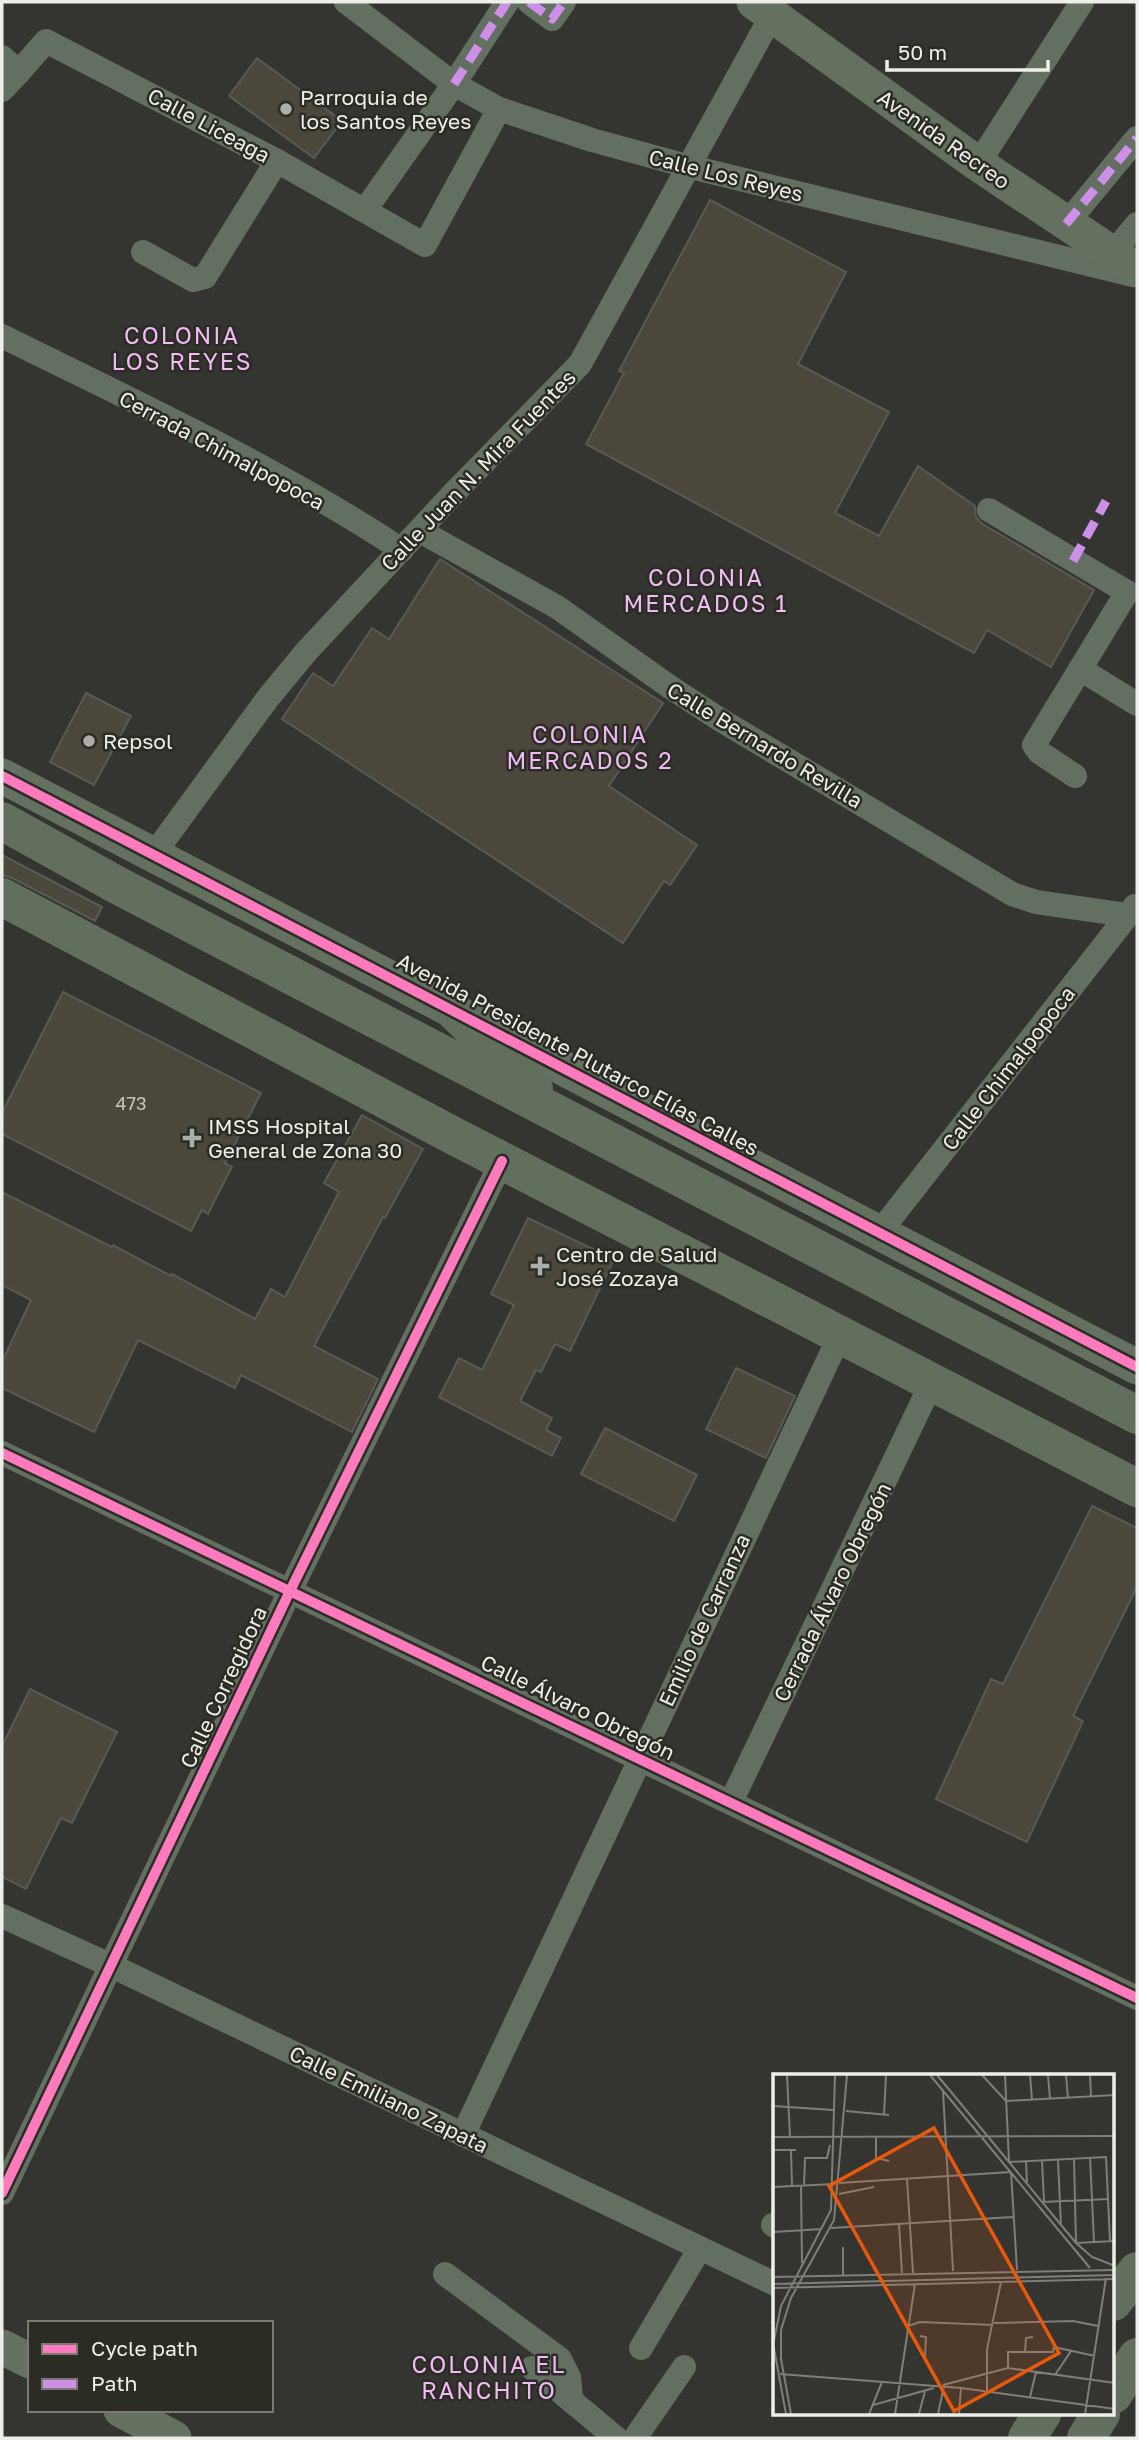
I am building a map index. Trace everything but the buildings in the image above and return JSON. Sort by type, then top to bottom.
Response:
[{"type":"main road","points":[[2,821],[117,885],[562,1118],[1137,1415]]},
{"type":"main road","points":[[2,897],[502,1161],[1137,1488]]},
{"type":"main road","points":[[455,1012],[562,1118]]},
{"type":"main road","points":[[1114,2301],[1137,2271]]},
{"type":"main road","points":[[1114,2393],[1137,2357]]},
{"type":"main road","points":[[1027,2438],[1041,2416]]},
{"type":"street","name":"Calle Los Reyes","points":[[346,2],[454,84],[499,109],[592,140],[687,166],[1129,267]]},
{"type":"street","points":[[365,210],[454,84],[507,2]]},
{"type":"street","points":[[529,2],[552,19],[564,2]]},
{"type":"street","points":[[978,164],[1082,2]]},
{"type":"street","name":"Avenida Recreo","points":[[763,8],[978,164],[1129,267]]},
{"type":"street","name":"Calle Juan N. Mira Fuentes","points":[[154,854],[268,698],[354,600],[580,364],[687,166],[763,8]]},
{"type":"street","name":"Calle Liceaga","points":[[10,65],[47,41],[277,161],[425,245],[499,109]]},
{"type":"street","points":[[2,90],[10,65]]},
{"type":"street","points":[[1066,224],[1137,138]]},
{"type":"street","points":[[143,252],[187,278],[193,280],[205,277],[277,161]]},
{"type":"street","points":[[1129,267],[1137,224]]},
{"type":"street","name":"Cerrada Chimalpopoca","points":[[2,336],[226,448],[358,522],[402,550]]},
{"type":"street","points":[[989,510],[1132,591],[1034,745],[1039,752],[1075,776]]},
{"type":"street","name":"Calle Bernardo Revilla","points":[[420,531],[557,607],[719,719],[1013,894],[1036,902],[1132,909]]},
{"type":"street","points":[[1080,669],[1137,704]]},
{"type":"street","name":"Avenida Presidente Plutarco Elías Calles","points":[[2,776],[1137,1367]]},
{"type":"street","name":"Calle Chimalpopoca","points":[[879,1233],[1132,909]]},
{"type":"street","name":"Calle Corregidora","points":[[2,2193],[290,1591],[502,1161]]},
{"type":"street","name":"Emilio de Carranza","points":[[463,2135],[840,1335]]},
{"type":"street","name":"Cerrada Álvaro Obregón","points":[[731,1802],[932,1382]]},
{"type":"street","name":"Calle Álvaro Obregón","points":[[2,1453],[1137,1997]]},
{"type":"street","name":"Calle Emiliano Zapata","points":[[2,1916],[112,1966],[773,2283]]},
{"type":"street","points":[[641,2348],[700,2248]]},
{"type":"street","points":[[445,2274],[559,2359],[569,2377],[571,2398]]},
{"type":"street","points":[[2,2347],[28,2360]]},
{"type":"street","points":[[635,2438],[684,2367]]},
{"type":"street","points":[[533,2368],[617,2438]]},
{"type":"street","points":[[125,2412],[174,2438]]},
{"type":"marked path","points":[[454,84],[507,2]]},
{"type":"marked path","points":[[529,2],[552,19],[564,2]]},
{"type":"marked path","points":[[1066,224],[1137,138]]},
{"type":"marked path","points":[[1073,561],[1106,501]]},
{"type":"cycle path","points":[[2,776],[1137,1367]]},
{"type":"cycle path","points":[[2,2193],[290,1591],[502,1161]]},
{"type":"cycle path","points":[[2,1453],[1137,1998]]},
{"type":"place","name":"Parroquia de los Santos Reyes","points":[[286,109]]},
{"type":"place","name":"Repsol","points":[[89,741]]},
{"type":"place","name":"IMSS Hospital General de Zona 30","points":[[192,1138]]},
{"type":"place","name":"Centro de Salud José Zozaya","points":[[540,1266]]},
{"type":"district","name":"COLONIA LOS REYES","points":[[182,348]]},
{"type":"district","name":"COLONIA MERCADOS 1","points":[[706,590]]},
{"type":"district","name":"COLONIA MERCADOS 2","points":[[590,747]]},
{"type":"district","name":"COLONIA EL RANCHITO","points":[[489,2377]]}]
